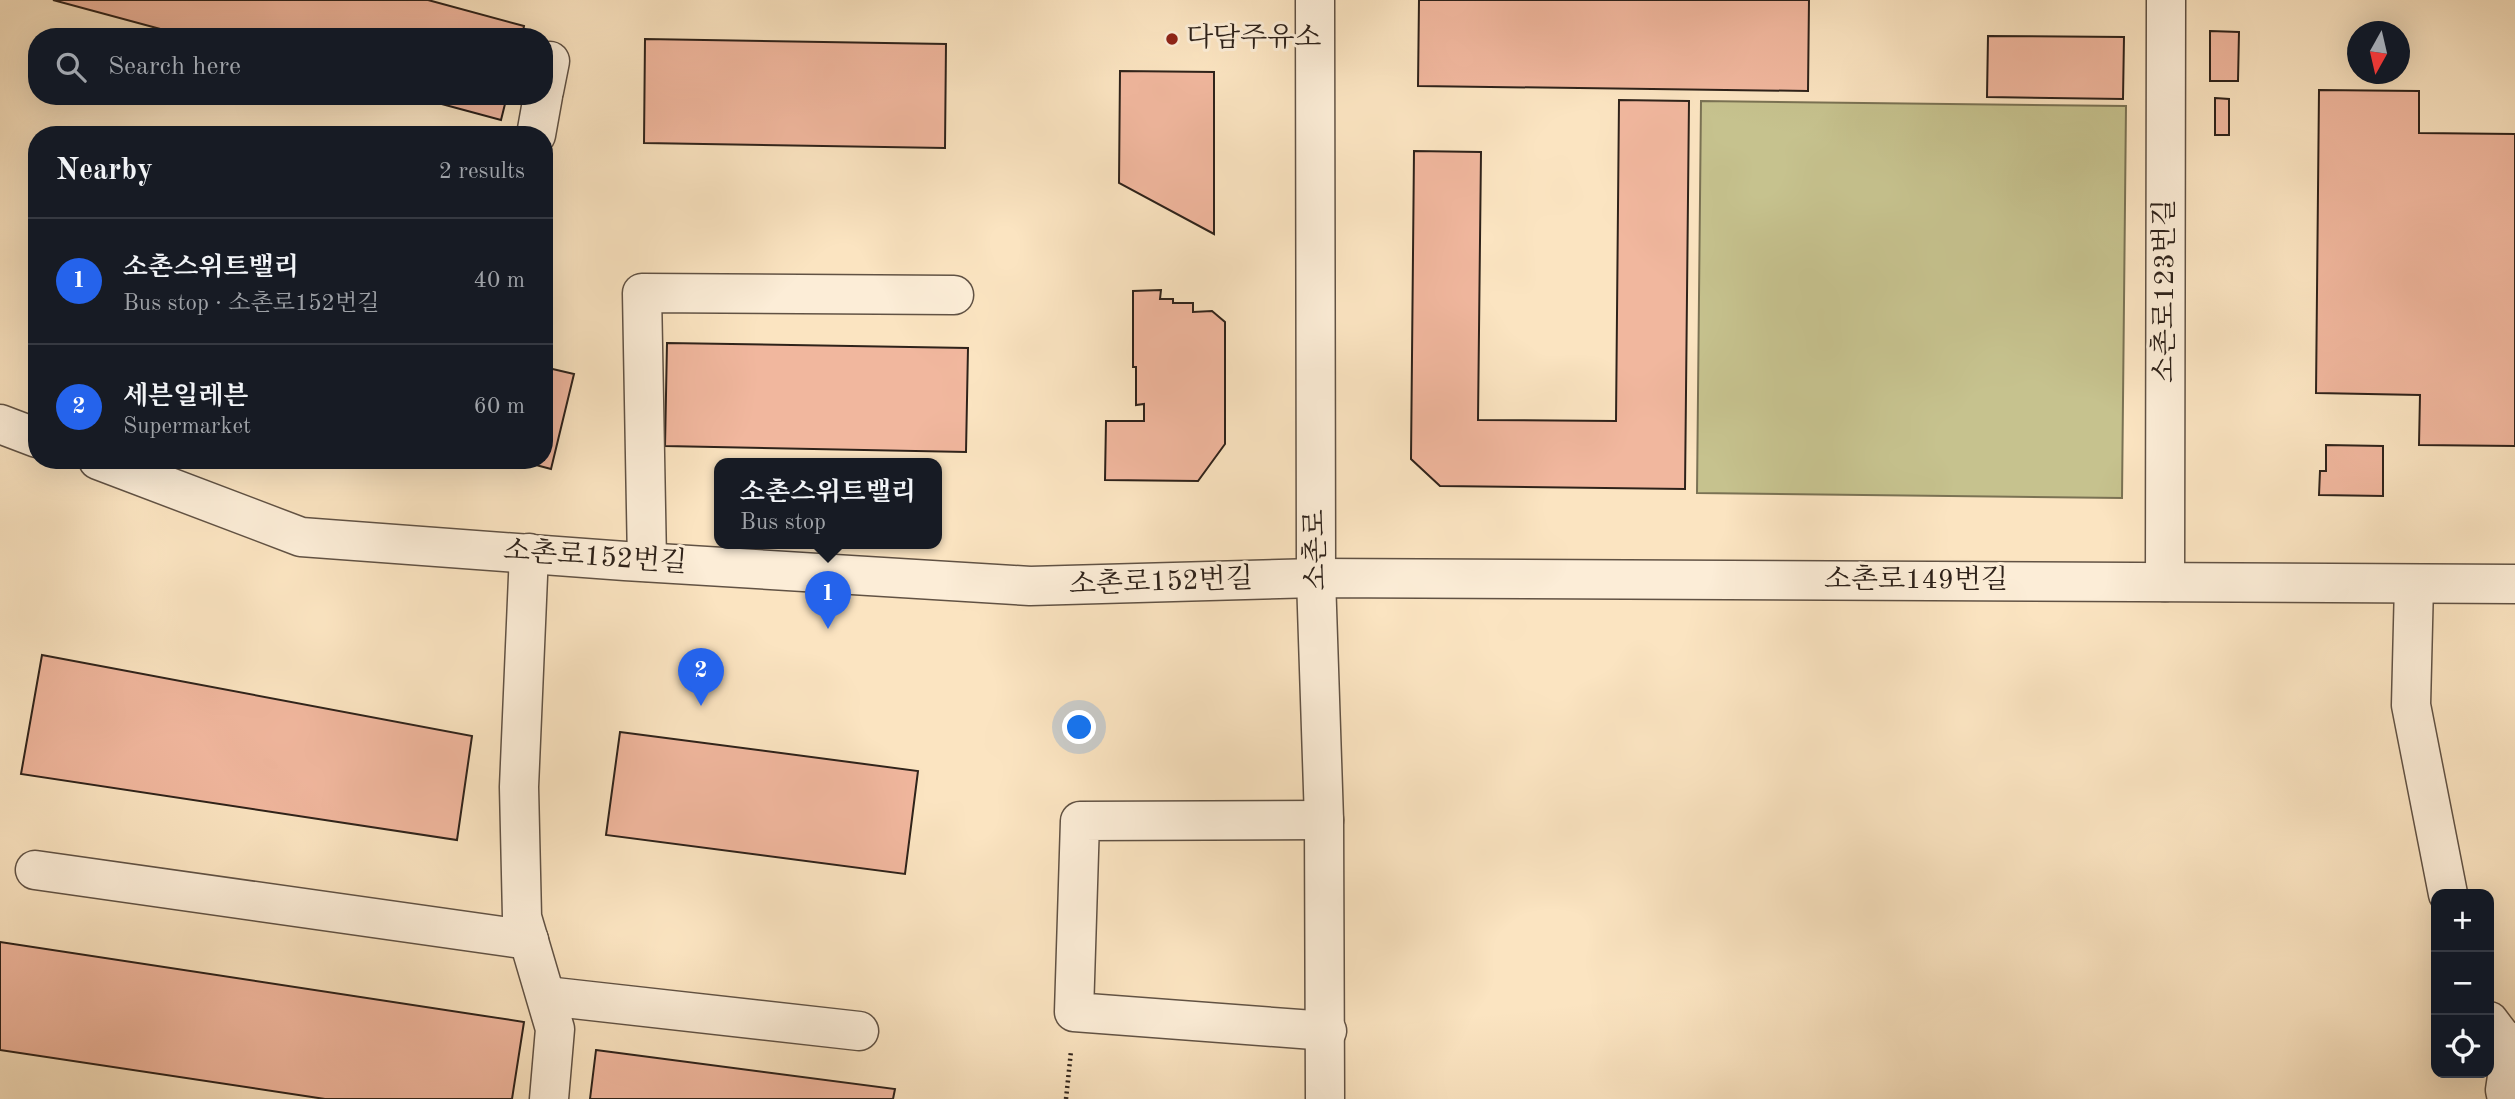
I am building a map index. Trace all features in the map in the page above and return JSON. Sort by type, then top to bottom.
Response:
[{"type":"street","name":"소촌로","points":[[1315,0],[1316,578],[1324,820],[1325,1099]]},
{"type":"street","name":"소촌로123번길","points":[[2165,582],[2166,0]]},
{"type":"street","points":[[538,126],[542,105]]},
{"type":"street","points":[[647,562],[642,293],[954,295]]},
{"type":"street","points":[[0,424],[28,435]]},
{"type":"street","name":"소촌로152번길","points":[[122,469],[301,537],[1030,586],[1316,578]]},
{"type":"street","points":[[529,553],[519,788],[522,917],[555,1028],[549,1099]]},
{"type":"street","name":"소촌로149번길","points":[[1316,578],[2515,584]]},
{"type":"street","points":[[2413,584],[2411,705],[2447,889]]},
{"type":"street","points":[[1324,820],[1080,821],[1074,1012],[1326,1031]]},
{"type":"street","points":[[36,870],[529,940]]},
{"type":"street","points":[[546,996],[859,1031]]},
{"type":"street","points":[[2505,1038],[2507,1099]]},
{"type":"shaded area","points":[[1701,101],[2126,106],[2122,498],[1697,493]]},
{"type":"building","points":[[53,0],[428,0],[524,26],[524,28],[157,28]]},
{"type":"building","points":[[1419,0],[1809,0],[1808,91],[1418,86]]},
{"type":"building","points":[[2210,31],[2239,32],[2238,81],[2210,81]]},
{"type":"building","points":[[1988,36],[2124,37],[2123,99],[1987,97]]},
{"type":"building","points":[[645,39],[946,44],[945,148],[644,143]]},
{"type":"building","points":[[1120,71],[1214,72],[1214,234],[1119,183]]},
{"type":"building","points":[[2319,90],[2419,91],[2419,133],[2515,134],[2515,446],[2419,445],[2420,395],[2316,393]]},
{"type":"building","points":[[2215,98],[2229,99],[2229,135],[2215,135]]},
{"type":"building","points":[[1619,100],[1689,101],[1685,489],[1440,486],[1411,459],[1414,151],[1481,152],[1478,420],[1616,421]]},
{"type":"building","points":[[445,105],[505,105],[501,120]]},
{"type":"building","points":[[1161,290],[1160,299],[1173,299],[1173,303],[1193,303],[1193,312],[1212,311],[1225,322],[1225,444],[1198,481],[1105,480],[1106,421],[1144,421],[1144,404],[1136,405],[1133,291]]},
{"type":"building","points":[[667,343],[968,348],[966,452],[665,446]]},
{"type":"building","points":[[553,369],[574,374],[553,461]]},
{"type":"building","points":[[2326,445],[2383,446],[2383,496],[2319,495],[2320,471],[2326,471]]},
{"type":"building","points":[[42,655],[472,736],[457,840],[21,774]]},
{"type":"building","points":[[620,732],[918,771],[905,874],[606,835]]},
{"type":"building","points":[[0,942],[524,1022],[512,1099],[325,1099],[0,1050]]},
{"type":"building","points":[[596,1050],[895,1089],[893,1099],[590,1099]]},
{"type":"place","name":"다담주유소","points":[[1172,39]]},
{"type":"place","name":"소촌스위트밸리","points":[[828,629]]},
{"type":"place","name":"세븐일레븐","points":[[701,706]]}]
